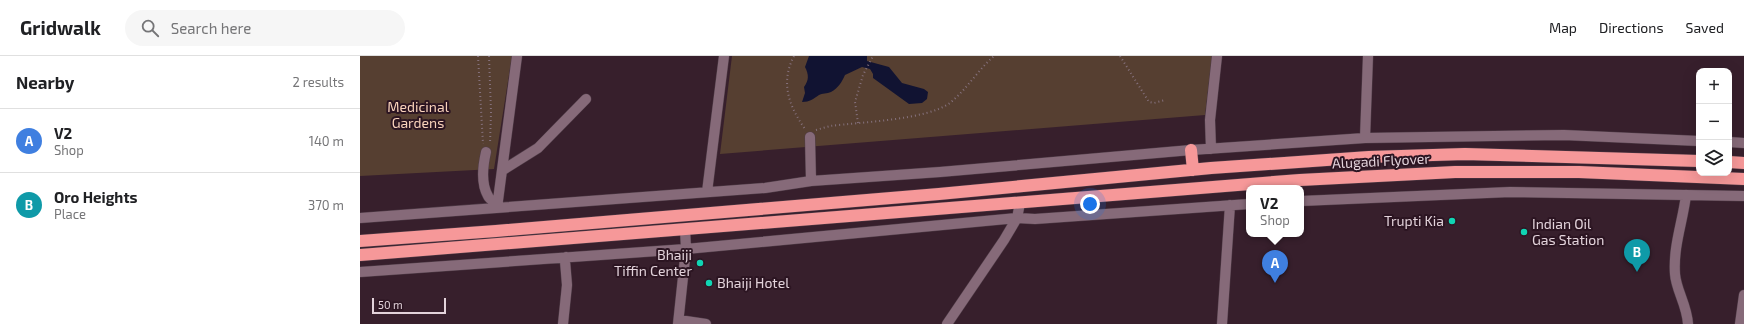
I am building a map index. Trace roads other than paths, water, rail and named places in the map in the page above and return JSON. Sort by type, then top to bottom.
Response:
[{"type":"highway","points":[[1191,150],[1192,170]]},
{"type":"highway","name":"Alugadi Flyover","points":[[360,241],[931,194],[1192,170],[1369,157],[1464,154],[1696,161]]},
{"type":"highway","points":[[1732,162],[1744,163]]},
{"type":"highway","name":"Alugadi Flyover","points":[[360,255],[1300,180],[1455,172],[1578,172],[1744,179]]},
{"type":"street","points":[[497,206],[517,56]]},
{"type":"street","points":[[708,192],[724,56]]},
{"type":"street","points":[[1211,149],[1210,120],[1217,56]]},
{"type":"street","points":[[1365,138],[1368,56]]},
{"type":"street","points":[[503,170],[538,148],[586,99]]},
{"type":"street","points":[[360,218],[497,206],[765,188],[811,182],[1191,150],[1365,138],[1564,135],[1696,141]]},
{"type":"street","points":[[810,137],[811,182]]},
{"type":"street","points":[[1732,142],[1744,142]]},
{"type":"street","points":[[486,152],[483,173],[484,182],[488,196],[497,206]]},
{"type":"street","points":[[1304,201],[1510,192],[1744,196]]},
{"type":"street","points":[[1686,195],[1684,210],[1676,240],[1674,258],[1675,276],[1687,312],[1688,324]]},
{"type":"street","points":[[947,324],[1004,240],[1017,218],[1020,203]]},
{"type":"street","points":[[360,272],[686,249],[1017,218],[1035,219],[1246,204]]},
{"type":"street","points":[[1222,324],[1230,205]]},
{"type":"street","points":[[686,229],[686,249],[679,322],[706,324]]},
{"type":"street","points":[[564,324],[567,285],[564,261],[566,257]]},
{"type":"street","points":[[1740,324],[1744,295]]},
{"type":"place","name":"Trupti Kia","points":[[1452,221]]},
{"type":"place","name":"Indian Oil Gas Station","points":[[1524,232]]},
{"type":"place","name":"Bhaiji Tiffin Center","points":[[700,263]]},
{"type":"place","name":"Oro Heights","points":[[1637,272]]},
{"type":"place","name":"Bhaiji Hotel","points":[[709,283]]},
{"type":"place","name":"V2","points":[[1275,283]]},
{"type":"park label","name":"Medicinal Gardens","points":[[418,116]]}]
